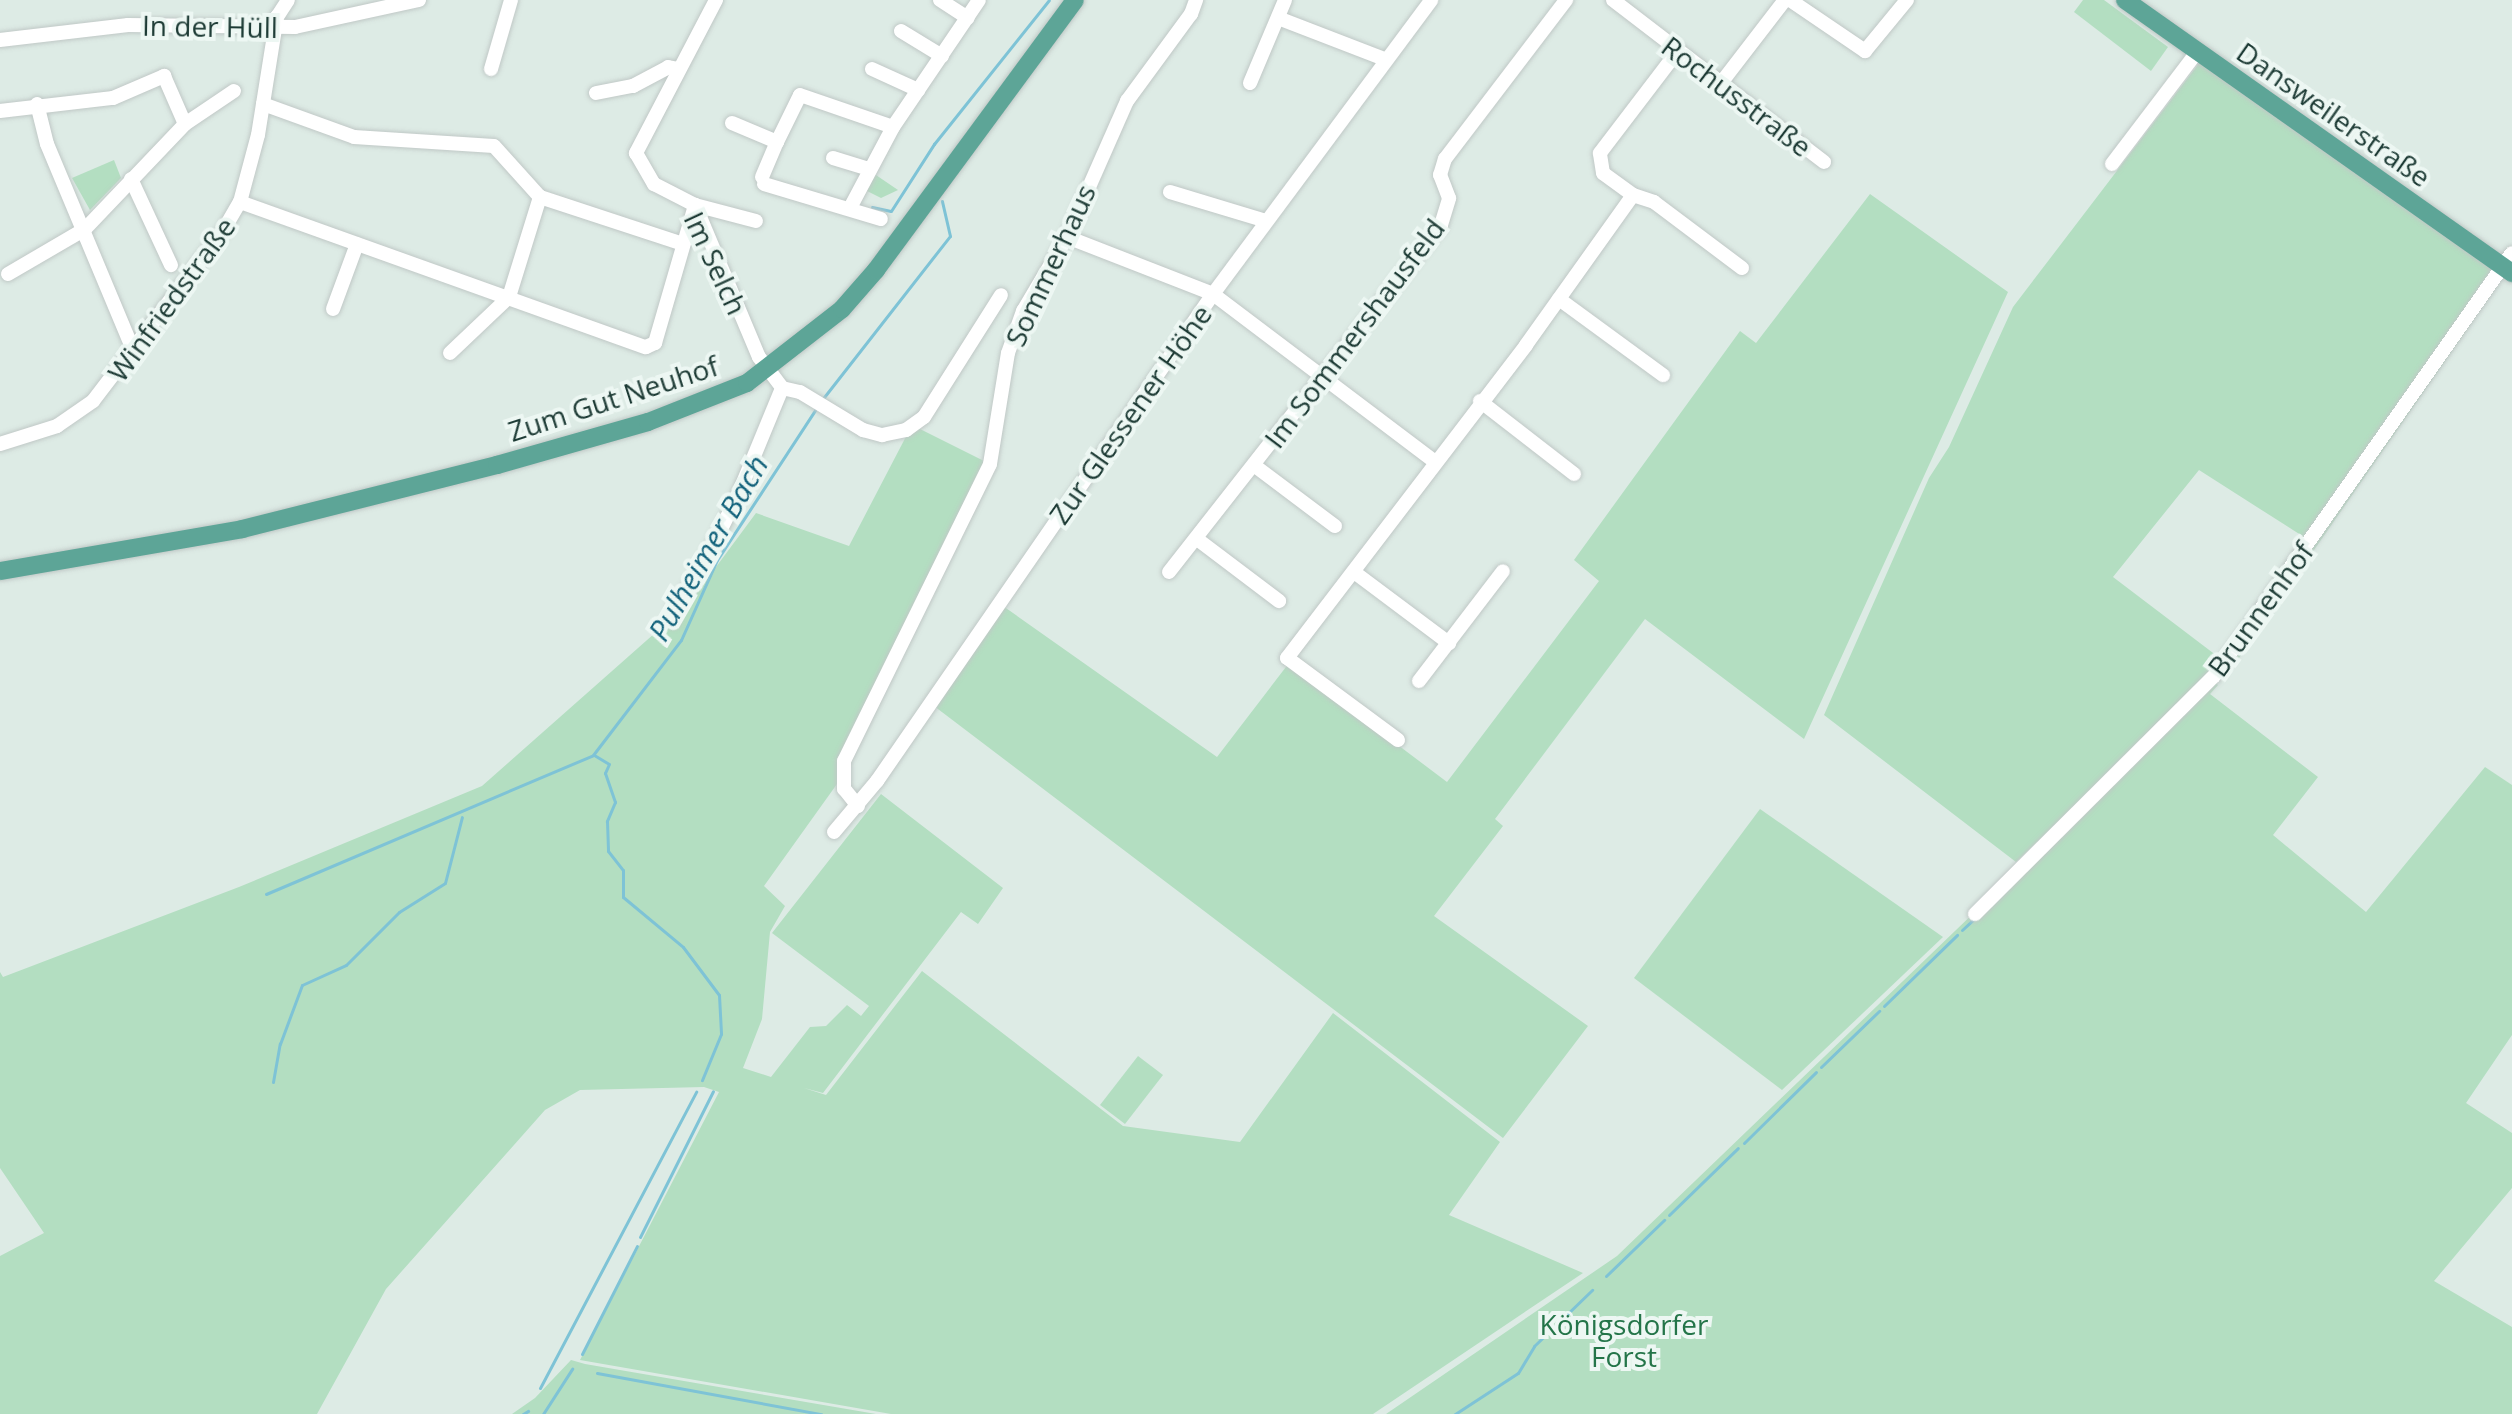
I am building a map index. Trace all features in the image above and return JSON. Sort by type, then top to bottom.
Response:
[{"type":"main road","name":"Zum Gut Neuhof","points":[[0,571],[242,529],[497,465],[698,406],[769,370],[842,309],[876,270],[1075,0]]},
{"type":"main road","name":"Dansweilerstraße","points":[[2125,0],[2508,264]]},
{"type":"street","name":"Winfriedstraße","points":[[0,444],[73,418],[118,375],[240,202],[263,104],[276,28],[288,0]]},
{"type":"street","name":"In der Hüll","points":[[0,40],[128,25],[276,28],[419,0]]},
{"type":"street","points":[[491,69],[511,0]]},
{"type":"street","points":[[940,0],[968,18]]},
{"type":"street","points":[[850,208],[893,127],[979,0]]},
{"type":"street","name":"Sommerhaus","points":[[858,806],[848,798],[842,777],[850,746],[974,503],[990,464],[1008,353],[1023,311],[1067,237],[1127,101],[1191,14],[1196,0]]},
{"type":"street","points":[[1250,83],[1285,0]]},
{"type":"street","name":"Zur Glessener Höhe","points":[[834,832],[858,806],[931,706],[1213,294],[1384,59],[1431,0]]},
{"type":"street","name":"Im Sommershausfeld","points":[[1169,572],[1441,225],[1449,198],[1440,175],[1445,159],[1566,0]]},
{"type":"street","name":"Rochusstraße","points":[[1613,0],[1824,162]]},
{"type":"street","points":[[1721,83],[1788,0],[1865,51],[1907,0]]},
{"type":"street","name":"Im Selch","points":[[711,1],[636,153],[654,184],[691,203],[757,355],[782,388]]},
{"type":"street","points":[[1278,18],[1384,59]]},
{"type":"street","points":[[901,31],[942,56]]},
{"type":"street","points":[[1677,52],[1600,153],[1603,173],[1633,195],[1654,202],[1742,268]]},
{"type":"street","points":[[2112,164],[2197,52]]},
{"type":"street","points":[[596,93],[633,86],[668,67],[678,69]]},
{"type":"street","points":[[872,69],[918,90]]},
{"type":"street","points":[[0,111],[37,104],[113,98],[164,76],[185,124]]},
{"type":"street","points":[[8,274],[85,229],[185,124],[234,91]]},
{"type":"street","points":[[881,219],[763,180],[800,95],[893,127]]},
{"type":"street","points":[[37,104],[47,144],[133,350]]},
{"type":"street","points":[[263,104],[354,137],[494,146],[540,197],[683,244]]},
{"type":"street","points":[[732,123],[777,142]]},
{"type":"street","points":[[833,158],[869,169]]},
{"type":"street","points":[[131,179],[171,265]]},
{"type":"street","points":[[1170,192],[1266,221]]},
{"type":"street","points":[[1398,740],[1287,658],[1559,299],[1633,195]]},
{"type":"street","points":[[450,353],[509,297],[540,197]]},
{"type":"street","points":[[240,202],[646,347],[655,343],[683,244],[691,203],[756,221]]},
{"type":"street","points":[[1067,237],[1213,294],[1435,462]]},
{"type":"street","points":[[333,309],[357,244]]},
{"type":"street","name":"Brunnenhof","points":[[1975,914],[2214,676],[2508,264]]},
{"type":"street","points":[[673,621],[675,606],[698,575],[738,495],[782,388],[800,392],[882,435],[906,430],[936,406],[1001,295]]},
{"type":"street","points":[[1559,299],[1663,375]]},
{"type":"street","points":[[1480,401],[1574,474]]},
{"type":"street","name":"Im Sommershausfeld","points":[[1255,466],[1335,526]]},
{"type":"street","points":[[1197,539],[1279,601]]},
{"type":"street","points":[[1419,681],[1503,571]]},
{"type":"street","points":[[1354,572],[1449,643]]},
{"type":"green space","points":[[2083,0],[2104,0],[2168,47],[2151,71],[2074,12]]},
{"type":"green space","points":[[2200,62],[2493,267],[2307,539],[2199,470],[2113,577],[2221,659],[2210,676],[2016,862],[1824,715],[1929,478],[1949,447],[2013,307]]},
{"type":"green space","points":[[114,160],[121,178],[90,210],[72,178]]},
{"type":"green space","points":[[873,173],[898,190],[881,198],[865,190]]},
{"type":"green space","points":[[1870,194],[2008,292],[1804,739],[1645,619],[1495,819],[1503,826],[1434,916],[1588,1026],[1503,1138],[934,706],[1003,606],[1217,757],[1289,663],[1447,782],[1599,581],[1574,560],[1740,331],[1756,343]]},
{"type":"green space","points":[[2494,283],[2498,285],[2225,678],[2221,675]]},
{"type":"green space","points":[[912,425],[990,464],[842,777],[764,886],[785,906],[770,932],[762,1019],[743,1068],[771,1077],[810,1027],[826,1026],[847,1005],[861,1016],[869,1006],[772,933],[881,794],[1003,888],[978,924],[961,912],[823,1093],[804,1088],[826,1095],[922,971],[1123,1126],[1240,1142],[1333,1013],[1500,1142],[1449,1215],[1583,1273],[1373,1414],[891,1414],[580,1360],[719,1092],[704,1087],[580,1090],[545,1110],[386,1289],[317,1414],[0,1414],[0,1256],[44,1233],[0,1168],[0,972],[3,977],[239,887],[482,786],[655,633],[676,621],[756,513],[849,546]]},
{"type":"green space","name":"Königsdorfer Forst","points":[[2214,682],[2218,685],[2210,694],[2318,777],[2273,835],[2366,912],[2485,767],[2512,785],[2512,1035],[2466,1103],[2512,1133],[2512,1188],[2434,1281],[2512,1327],[2512,1414],[1386,1414],[1617,1256]]},
{"type":"green space","points":[[1760,809],[1943,937],[1782,1090],[1634,978]]},
{"type":"green space","points":[[1138,1056],[1163,1075],[1125,1124],[1100,1105]]},
{"type":"green space","points":[[571,1360],[876,1414],[512,1414],[535,1398]]},
{"type":"waterway","name":"Pulheimer Bach","points":[[872,207],[891,211],[934,144],[1049,0]]},
{"type":"waterway","name":"Pulheimer Bach","points":[[821,401],[950,236],[942,201]]},
{"type":"waterway","name":"Pulheimer Bach","points":[[266,894],[593,755],[681,640],[717,560],[817,407]]},
{"type":"waterway","points":[[2258,626],[2272,606]]},
{"type":"waterway","points":[[594,755],[609,764],[605,773],[615,802],[607,821],[608,851],[623,870],[623,897],[683,947],[719,995],[721,1034],[702,1080]]},
{"type":"waterway","name":"Pulheimer Bach","points":[[273,1082],[280,1044],[302,985],[346,965],[399,912],[445,883],[462,817]]},
{"type":"waterway","points":[[1962,930],[1974,919]]},
{"type":"waterway","points":[[1884,1006],[1957,935]]},
{"type":"waterway","points":[[1821,1067],[1879,1011]]},
{"type":"waterway","points":[[1744,1143],[1816,1072]]},
{"type":"waterway","points":[[640,1237],[713,1091]]},
{"type":"waterway","points":[[540,1388],[696,1092]]},
{"type":"waterway","points":[[1669,1215],[1738,1148]]},
{"type":"waterway","points":[[1606,1276],[1664,1220]]},
{"type":"waterway","points":[[582,1354],[637,1246]]},
{"type":"waterway","points":[[1455,1414],[1518,1373],[1534,1346],[1592,1290]]},
{"type":"waterway","points":[[543,1414],[572,1369]]},
{"type":"waterway","points":[[597,1373],[821,1414]]},
{"type":"waterway","points":[[523,1414],[528,1411]]}]
